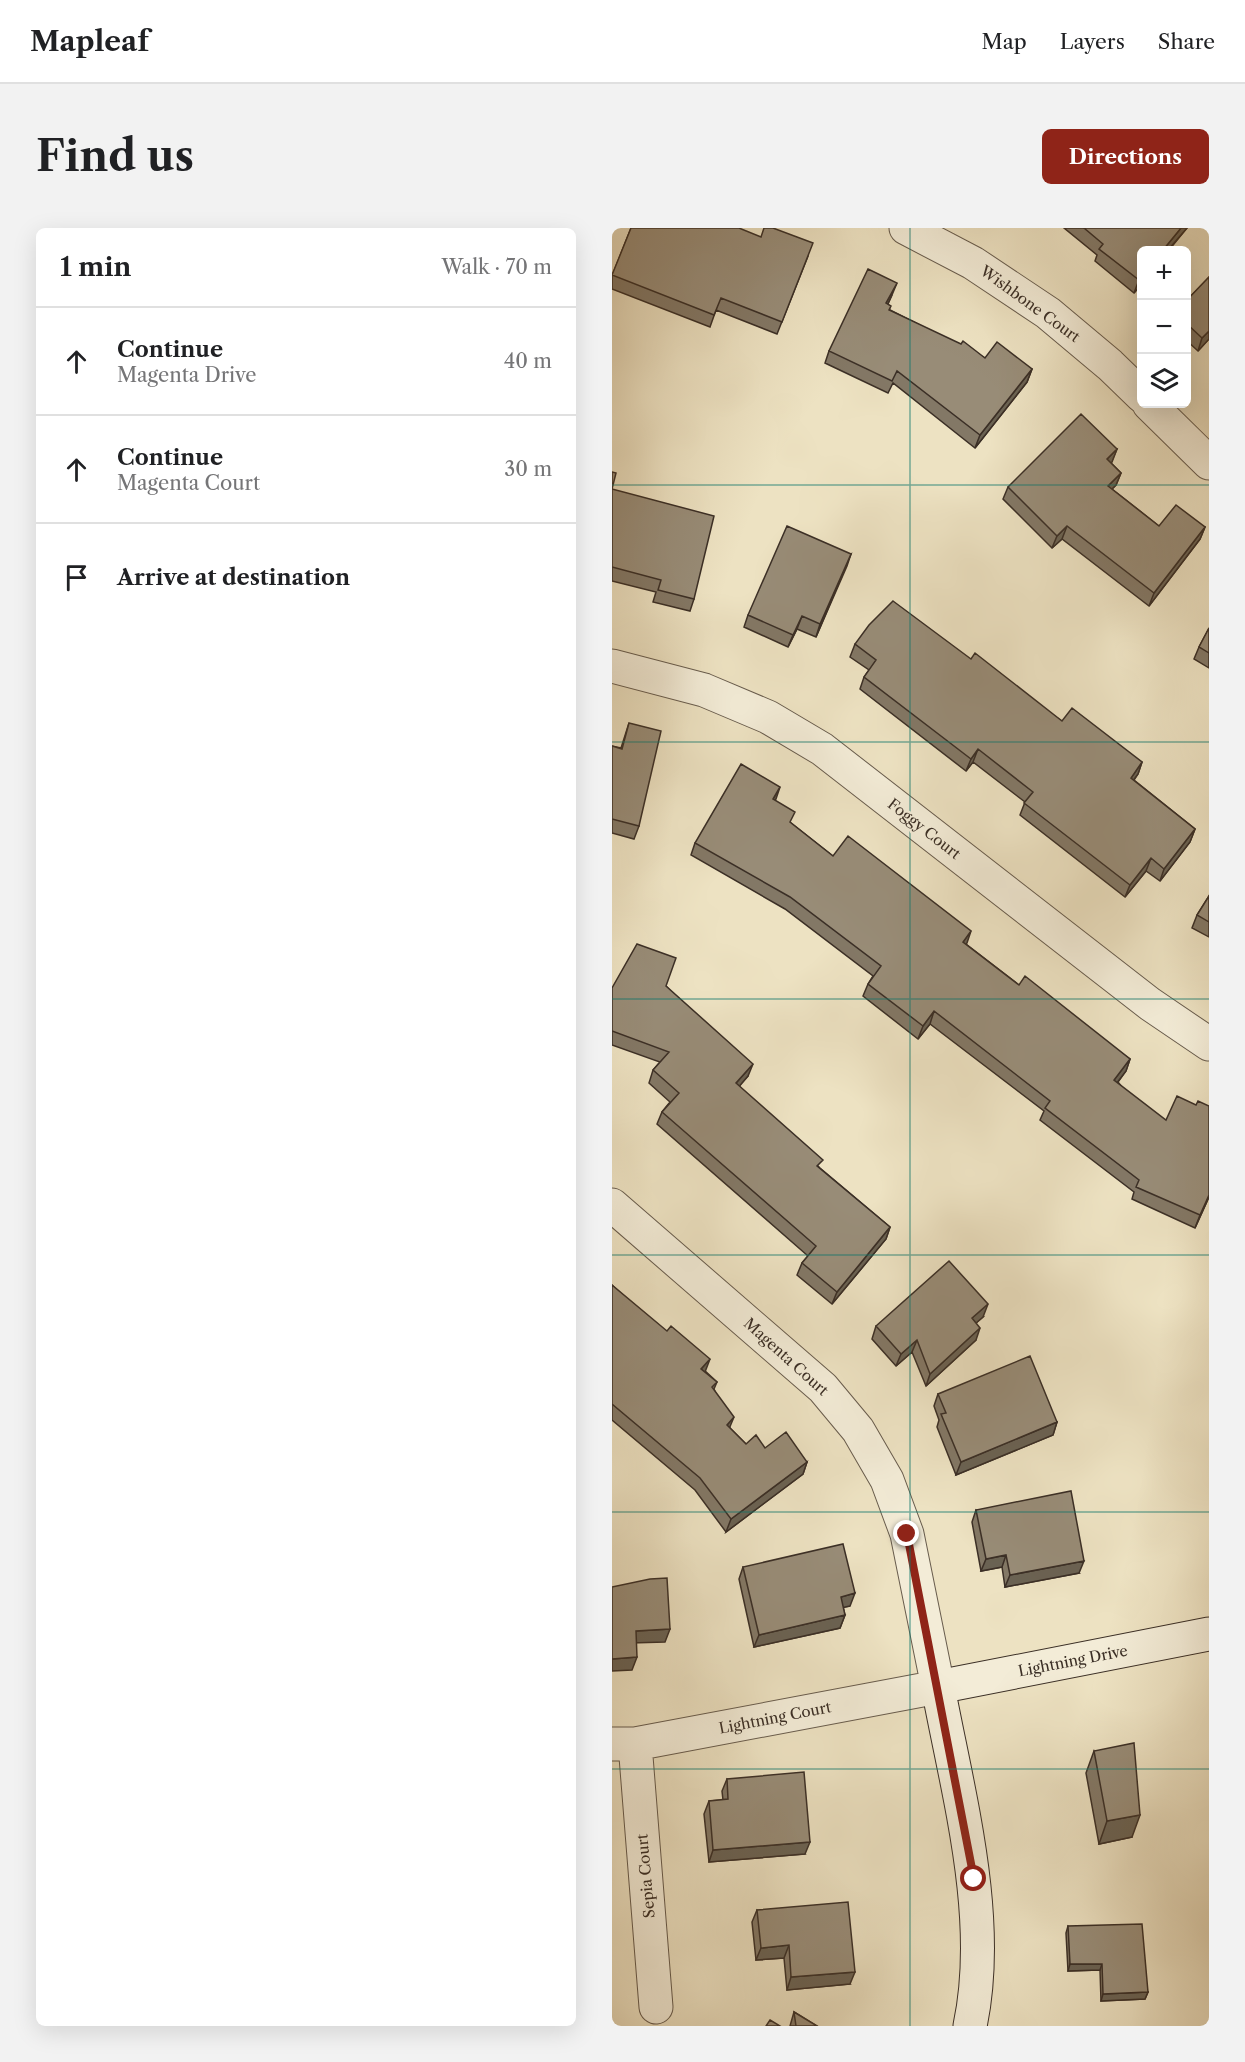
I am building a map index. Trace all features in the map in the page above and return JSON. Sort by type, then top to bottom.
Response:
[{"type":"street","name":"Wishbone Court","points":[[906,228],[973,263],[1048,313],[1110,365],[1137,391]]},
{"type":"street","points":[[1153,408],[1209,463]]},
{"type":"street","name":"Foggy Court","points":[[612,666],[704,690],[768,717],[822,749],[1140,997],[1209,1044]]},
{"type":"street","name":"Magenta Court","points":[[612,1205],[823,1388],[858,1430],[887,1480],[907,1534],[974,1879],[978,1942],[970,2026]]},
{"type":"street","name":"Lightning Drive","points":[[938,1687],[1209,1634]]},
{"type":"street","name":"Lightning Court","points":[[623,1744],[938,1687]]},
{"type":"street","name":"Sepia Court","points":[[623,1744],[656,2007]]},
{"type":"building","points":[[631,228],[739,228],[761,237],[764,228],[773,228],[813,243],[782,322],[721,298],[714,315],[612,275]]},
{"type":"building","points":[[1084,228],[1181,228],[1166,246],[1137,246],[1137,278],[1099,249],[1103,244]]},
{"type":"building","points":[[868,269],[897,283],[886,303],[891,306],[889,310],[961,344],[963,341],[985,358],[997,342],[1032,369],[980,435],[897,371],[892,381],[829,351]]},
{"type":"building","points":[[1209,277],[1209,331],[1202,338],[1191,328],[1191,296]]},
{"type":"building","points":[[1081,414],[1117,449],[1107,459],[1121,473],[1108,486],[1159,526],[1176,505],[1205,527],[1154,593],[1067,526],[1057,536],[1008,487]]},
{"type":"building","points":[[612,472],[616,473],[612,489]]},
{"type":"building","points":[[612,489],[714,516],[694,599],[658,590],[661,580],[612,567]]},
{"type":"building","points":[[787,526],[851,554],[820,624],[802,616],[793,635],[748,615]]},
{"type":"building","points":[[893,601],[971,659],[975,653],[1062,721],[1072,708],[1142,762],[1131,778],[1195,829],[1164,869],[1151,858],[1130,885],[1024,803],[1033,792],[978,749],[971,759],[864,677],[876,660],[855,644],[869,625]]},
{"type":"building","points":[[1209,628],[1209,653],[1199,647]]},
{"type":"building","points":[[629,723],[661,731],[639,826],[612,819],[612,746],[622,749]]},
{"type":"building","points":[[741,764],[780,787],[773,799],[795,812],[790,822],[833,856],[848,836],[971,931],[963,942],[1019,985],[1025,976],[1130,1059],[1114,1080],[1166,1120],[1177,1096],[1196,1105],[1198,1101],[1209,1106],[1209,1195],[1200,1215],[1136,1187],[1139,1180],[1045,1108],[1050,1101],[934,1011],[923,1026],[868,984],[881,966],[790,897],[695,843]]},
{"type":"building","points":[[1209,896],[1209,922],[1197,915]]},
{"type":"building","points":[[637,944],[676,958],[666,986],[753,1064],[736,1083],[823,1160],[817,1166],[890,1227],[837,1292],[802,1263],[816,1246],[662,1112],[679,1093],[653,1070],[669,1052],[612,1031],[612,988]]},
{"type":"building","points":[[949,1261],[988,1304],[972,1318],[980,1328],[930,1374],[917,1340],[901,1354],[876,1326]]},
{"type":"building","points":[[612,1285],[667,1331],[671,1326],[710,1359],[701,1369],[717,1382],[712,1387],[734,1417],[727,1425],[746,1444],[756,1435],[765,1448],[786,1432],[807,1462],[731,1519],[700,1478],[612,1404]]},
{"type":"building","points":[[1030,1356],[1057,1422],[961,1462],[941,1414],[946,1413],[938,1394]]},
{"type":"building","points":[[1071,1491],[1084,1561],[1010,1575],[1006,1555],[986,1559],[976,1510]]},
{"type":"building","points":[[843,1544],[855,1593],[841,1597],[845,1615],[759,1635],[743,1567]]},
{"type":"building","points":[[667,1578],[670,1629],[636,1631],[637,1657],[612,1659],[612,1587]]},
{"type":"building","points":[[1134,1743],[1140,1815],[1107,1821],[1094,1751]]},
{"type":"building","points":[[804,1772],[810,1842],[713,1850],[709,1801],[728,1799],[727,1779]]},
{"type":"building","points":[[848,1902],[855,1972],[791,1977],[789,1945],[761,1948],[757,1910]]},
{"type":"building","points":[[1142,1924],[1148,1992],[1103,1994],[1102,1964],[1070,1964],[1068,1926]]},
{"type":"building","points":[[794,2012],[817,2026],[796,2026]]},
{"type":"building","points":[[770,2020],[780,2026],[766,2026]]},
{"type":"route","points":[[907,1534],[974,1879]]}]
